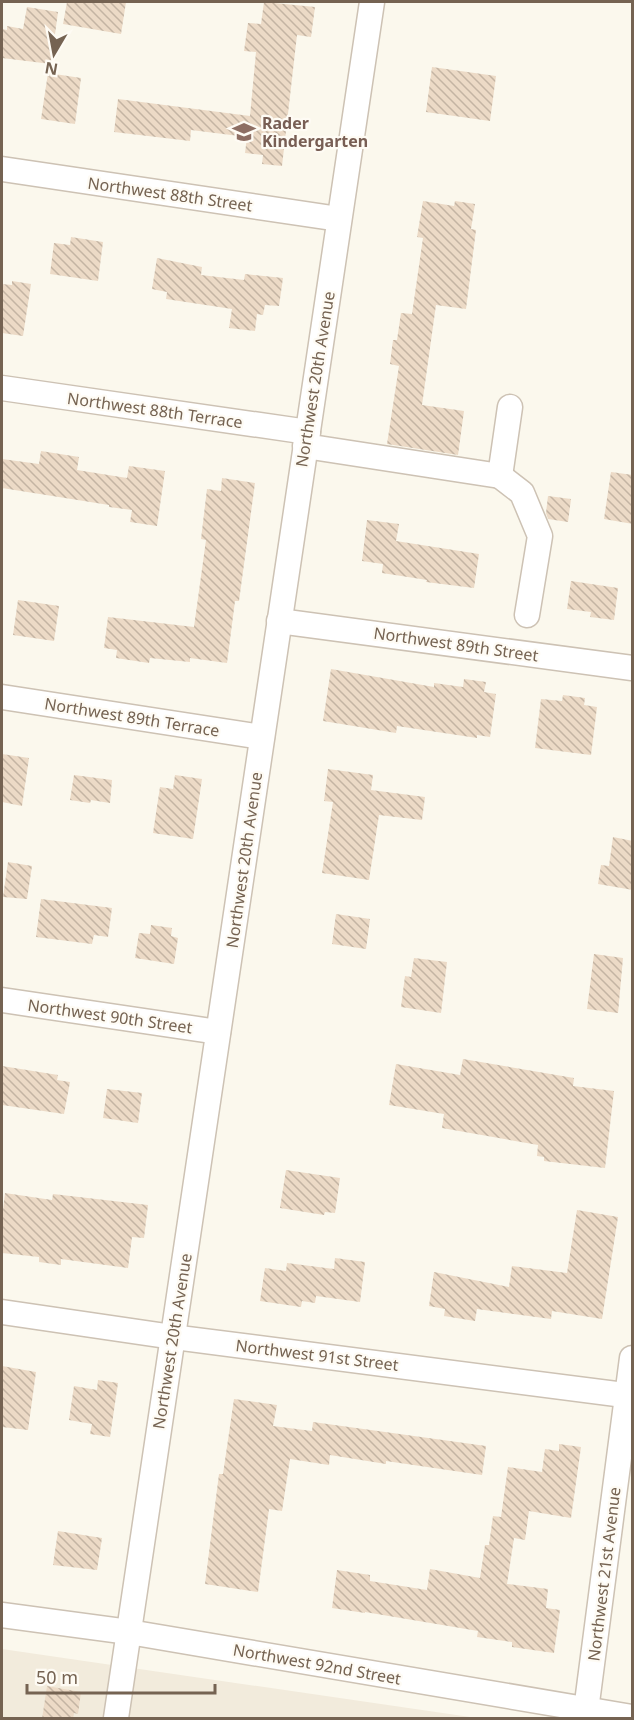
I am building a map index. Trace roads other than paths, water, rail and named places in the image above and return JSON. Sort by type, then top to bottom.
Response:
[{"type":"street","name":"Northwest 20th Avenue","points":[[116,1719],[372,2]]},
{"type":"street","name":"Northwest 88th Street","points":[[2,170],[339,219]]},
{"type":"street","name":"Northwest 88th Terrace","points":[[2,388],[307,439],[500,476]]},
{"type":"street","points":[[510,407],[500,476],[522,493],[540,536],[527,615]]},
{"type":"street","name":"Northwest 89th Street","points":[[279,621],[633,668]]},
{"type":"street","name":"Northwest 89th Terrace","points":[[2,697],[262,736]]},
{"type":"street","name":"Northwest 90th Street","points":[[2,1000],[218,1032]]},
{"type":"street","name":"Northwest 91st Street","points":[[2,1312],[172,1337],[630,1396]]},
{"type":"street","name":"Northwest 21st Avenue","points":[[586,1714],[630,1396],[633,1358]]},
{"type":"street","name":"Northwest 92nd Street","points":[[2,1615],[129,1632],[586,1714],[633,1717]]},
{"type":"place","name":"Rader Kindergarten","points":[[244,132]]}]
